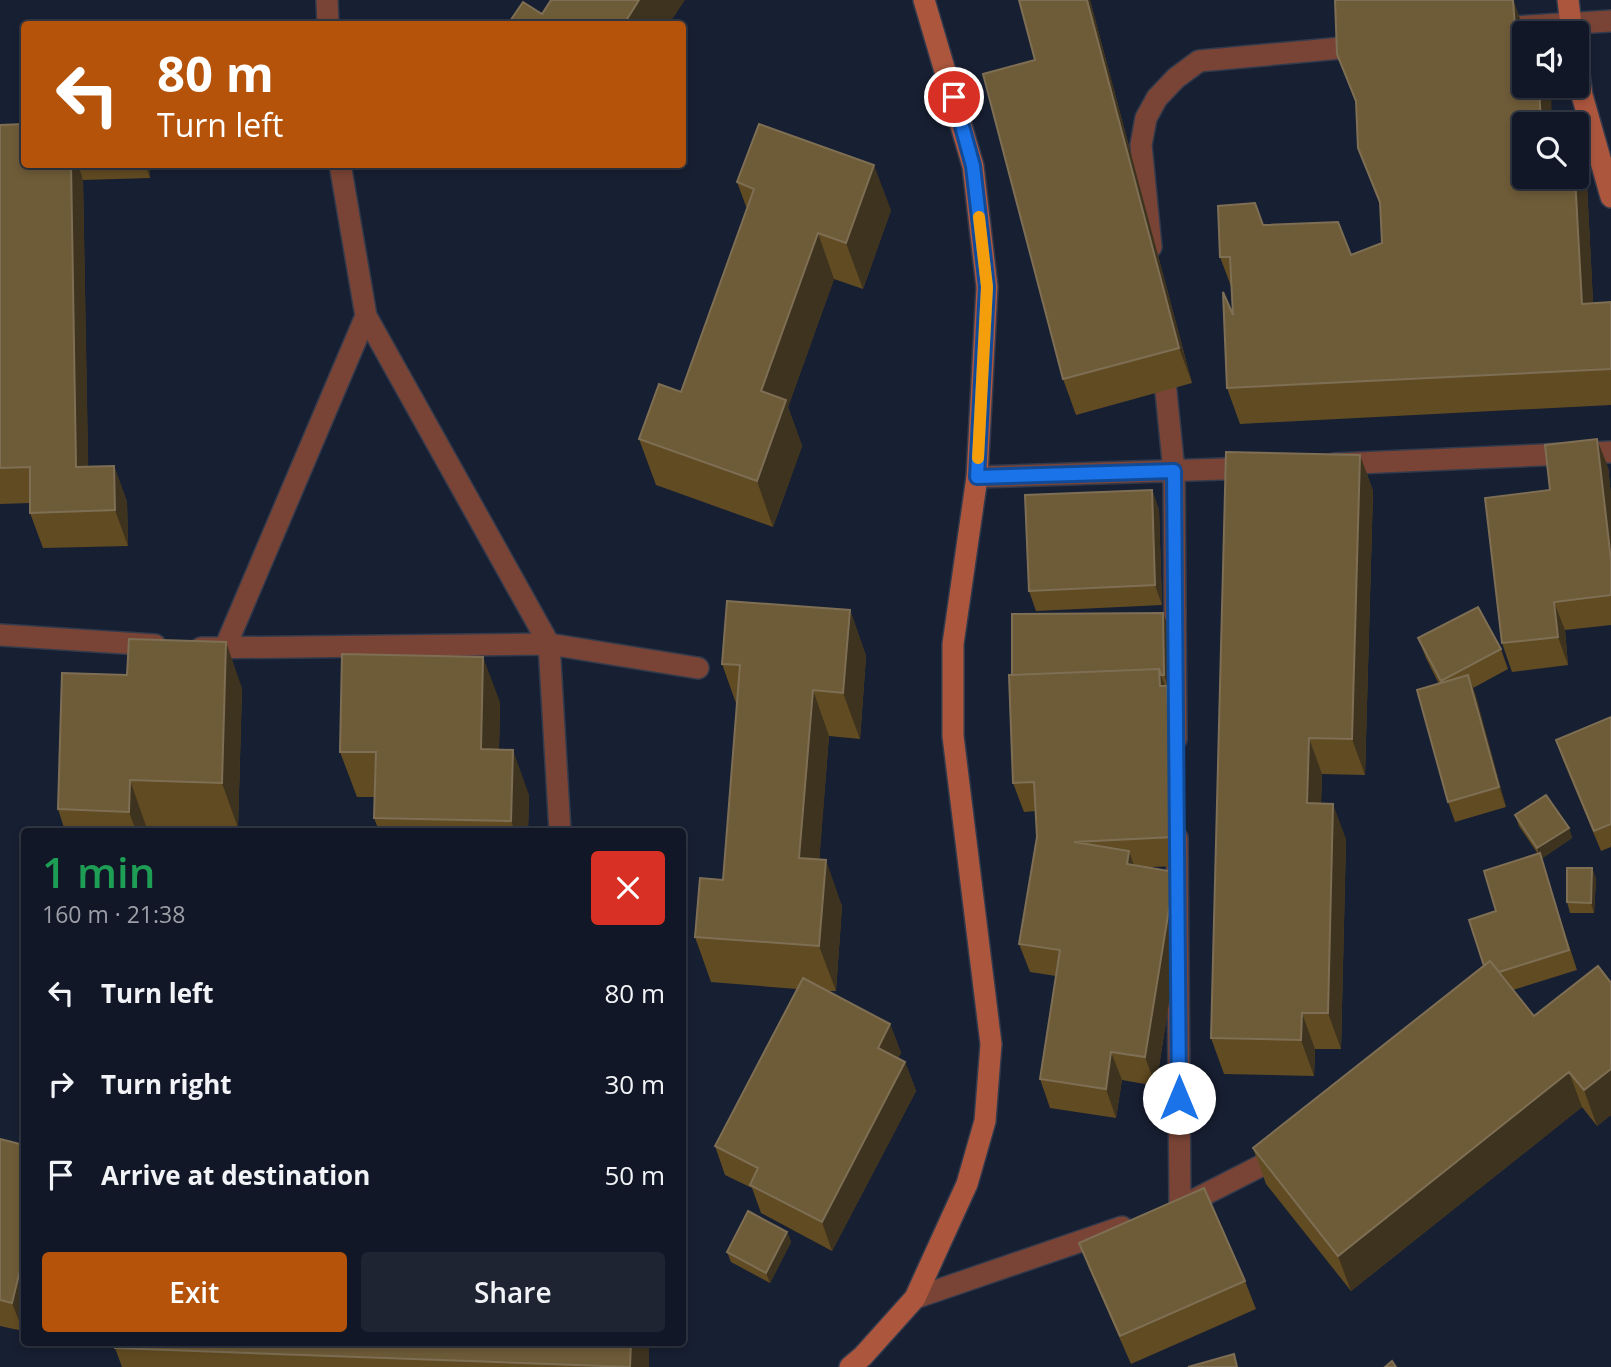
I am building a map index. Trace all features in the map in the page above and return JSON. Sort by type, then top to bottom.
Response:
[{"type":"street","points":[[327,0],[328,21]]},
{"type":"street","points":[[850,1367],[915,1298],[967,1184],[985,1121],[991,1044],[953,736],[953,645],[977,477],[987,287],[973,166],[924,0]]},
{"type":"street","points":[[1568,0],[1570,21]]},
{"type":"street","points":[[1589,25],[1611,21]]},
{"type":"street","points":[[1474,32],[1512,27]]},
{"type":"street","points":[[1153,267],[1141,145],[1146,118],[1157,98],[1176,78],[1199,61],[1378,44]]},
{"type":"street","points":[[1583,98],[1611,197]]},
{"type":"street","points":[[341,168],[366,316],[549,644],[560,828]]},
{"type":"street","points":[[224,650],[366,316]]},
{"type":"street","points":[[1160,335],[1174,471],[1176,762]]},
{"type":"street","points":[[1311,465],[1611,452]]},
{"type":"street","points":[[977,477],[1270,467]]},
{"type":"street","points":[[0,635],[224,650],[549,644],[698,668]]},
{"type":"street","points":[[1177,818],[1173,1209],[1303,1145]]},
{"type":"street","points":[[915,1298],[1140,1220]]},
{"type":"building","points":[[551,0],[639,0],[626,21],[510,21],[523,2],[542,14]]},
{"type":"building","points":[[1019,0],[1087,0],[1179,348],[1063,379],[983,74],[1035,60]]},
{"type":"building","points":[[1335,0],[1513,0],[1512,98],[1540,98],[1540,112],[1512,112],[1512,189],[1576,189],[1582,304],[1611,302],[1611,369],[1227,388],[1223,292],[1233,315],[1230,257],[1220,257],[1218,206],[1255,203],[1263,225],[1338,222],[1351,255],[1382,243],[1380,202],[1358,148],[1356,101],[1337,54]]},
{"type":"building","points":[[21,124],[21,168],[71,168],[76,467],[114,466],[115,510],[30,513],[30,467],[0,468],[0,125]]},
{"type":"building","points":[[759,124],[874,165],[846,243],[818,233],[761,391],[786,400],[757,481],[639,439],[659,384],[681,392],[754,189],[737,182]]},
{"type":"building","points":[[1597,439],[1611,560],[1611,595],[1554,602],[1558,637],[1502,643],[1485,498],[1550,490],[1545,445]]},
{"type":"building","points":[[1226,452],[1360,455],[1352,739],[1309,738],[1307,803],[1333,804],[1328,1013],[1302,1013],[1301,1040],[1211,1038]]},
{"type":"building","points":[[1152,490],[1155,585],[1029,591],[1025,495]]},
{"type":"building","points":[[727,601],[850,610],[843,693],[813,690],[799,858],[826,860],[819,946],[695,937],[700,878],[723,880],[740,665],[722,664]]},
{"type":"building","points":[[1478,607],[1501,649],[1441,681],[1418,638]]},
{"type":"building","points":[[1163,613],[1164,675],[1161,675],[1159,669],[1012,675],[1012,614]]},
{"type":"building","points":[[129,639],[226,642],[222,783],[130,780],[129,812],[58,809],[62,673],[127,675]]},
{"type":"building","points":[[342,654],[483,657],[481,749],[513,750],[511,821],[374,818],[376,752],[340,752]]},
{"type":"building","points":[[1159,669],[1160,686],[1167,686],[1173,837],[1074,842],[1129,851],[1127,864],[1175,872],[1145,1057],[1111,1052],[1106,1089],[1040,1079],[1060,950],[1019,944],[1037,837],[1034,782],[1013,783],[1009,675]]},
{"type":"building","points":[[1468,675],[1499,787],[1448,802],[1417,690]]},
{"type":"building","points":[[1611,717],[1611,824],[1594,831],[1556,740]]},
{"type":"building","points":[[1546,795],[1569,828],[1537,848],[1515,815]]},
{"type":"building","points":[[1540,853],[1569,950],[1499,972],[1490,961],[1484,966],[1469,920],[1496,911],[1484,871]]},
{"type":"building","points":[[1567,868],[1592,868],[1591,903],[1567,902]]},
{"type":"building","points":[[1490,961],[1534,1016],[1598,966],[1611,983],[1611,1069],[1584,1090],[1569,1072],[1338,1256],[1253,1148]]},
{"type":"building","points":[[803,978],[890,1024],[878,1048],[905,1062],[822,1222],[750,1185],[758,1168],[715,1146]]},
{"type":"building","points":[[0,1139],[21,1144],[21,1266],[12,1303],[0,1300]]},
{"type":"building","points":[[1204,1188],[1245,1281],[1120,1336],[1079,1243]]},
{"type":"building","points":[[748,1211],[787,1232],[766,1273],[727,1252]]},
{"type":"building","points":[[115,1346],[631,1346],[630,1367]]},
{"type":"building","points":[[1234,1354],[1237,1367],[1188,1367]]},
{"type":"building","points":[[1392,1361],[1396,1367],[1385,1367]]},
{"type":"slow traffic","points":[[978,458],[987,287],[979,217]]},
{"type":"route","points":[[954,97],[973,166],[987,287],[977,477],[1174,471],[1179,1098]]}]
